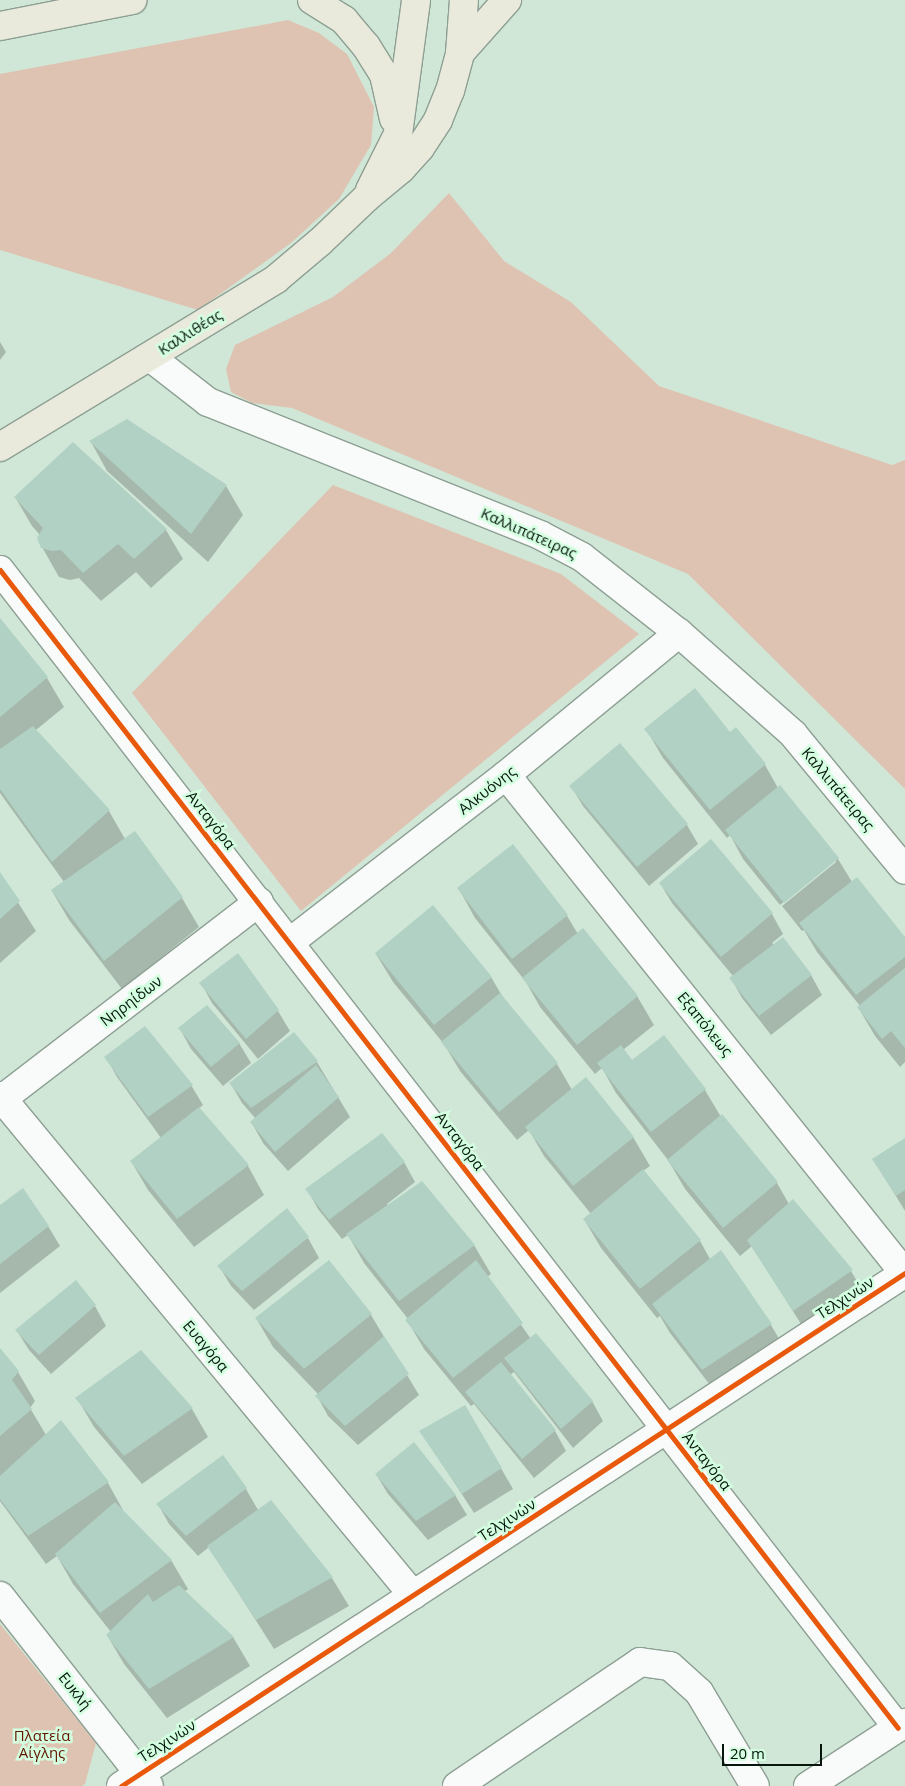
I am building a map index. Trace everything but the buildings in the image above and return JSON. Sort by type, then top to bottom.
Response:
[{"type":"main road","points":[[0,26],[132,0]]},
{"type":"main road","points":[[312,0],[344,20],[366,46],[384,75],[398,134]]},
{"type":"main road","name":"Καλλιθέας","points":[[366,198],[398,134],[416,0]]},
{"type":"main road","name":"Καλλιθέας","points":[[0,447],[276,279],[320,242],[366,198],[402,169],[438,120],[447,98],[460,53],[464,0]]},
{"type":"main road","points":[[460,53],[507,0]]},
{"type":"street","name":"Καλλιπάτειρας","points":[[150,357],[208,402],[540,536],[582,557],[680,633],[793,734],[905,870]]},
{"type":"street","name":"Ανταγόρα","points":[[0,570],[260,902],[668,1430],[901,1726]]},
{"type":"street","name":"Αλκυόνης","points":[[290,942],[506,775],[680,633]]},
{"type":"street","name":"Εξαπόλεως","points":[[506,775],[905,1273]]},
{"type":"street","name":"Νηρηίδων","points":[[1,1098],[260,902]]},
{"type":"street","name":"Ευαγόρα","points":[[1,1098],[413,1596]]},
{"type":"street","name":"Τελχινών","points":[[137,1782],[413,1596],[905,1273]]},
{"type":"street","name":"Ευκλή","points":[[0,1596],[137,1782]]},
{"type":"street","points":[[457,1786],[640,1662],[670,1666],[699,1692],[755,1786]]},
{"type":"street","points":[[808,1786],[901,1726]]},
{"type":"green space","points":[[288,20],[319,33],[347,54],[374,107],[371,145],[339,199],[291,243],[198,310],[0,250],[0,74]]},
{"type":"green space","points":[[449,193],[504,261],[571,302],[659,386],[892,465],[905,460],[905,789],[688,574],[292,408],[252,403],[231,392],[226,369],[235,345],[333,297],[391,253]]},
{"type":"green space","points":[[333,485],[561,574],[639,634],[301,911],[132,693]]},
{"type":"green space","name":"Πλατεία Αίγλης","points":[[0,1624],[96,1743],[85,1784],[82,1786],[0,1786]]},
{"type":"cycle path","points":[[0,570],[898,1728]]},
{"type":"cycle path","points":[[121,1786],[905,1273]]}]
